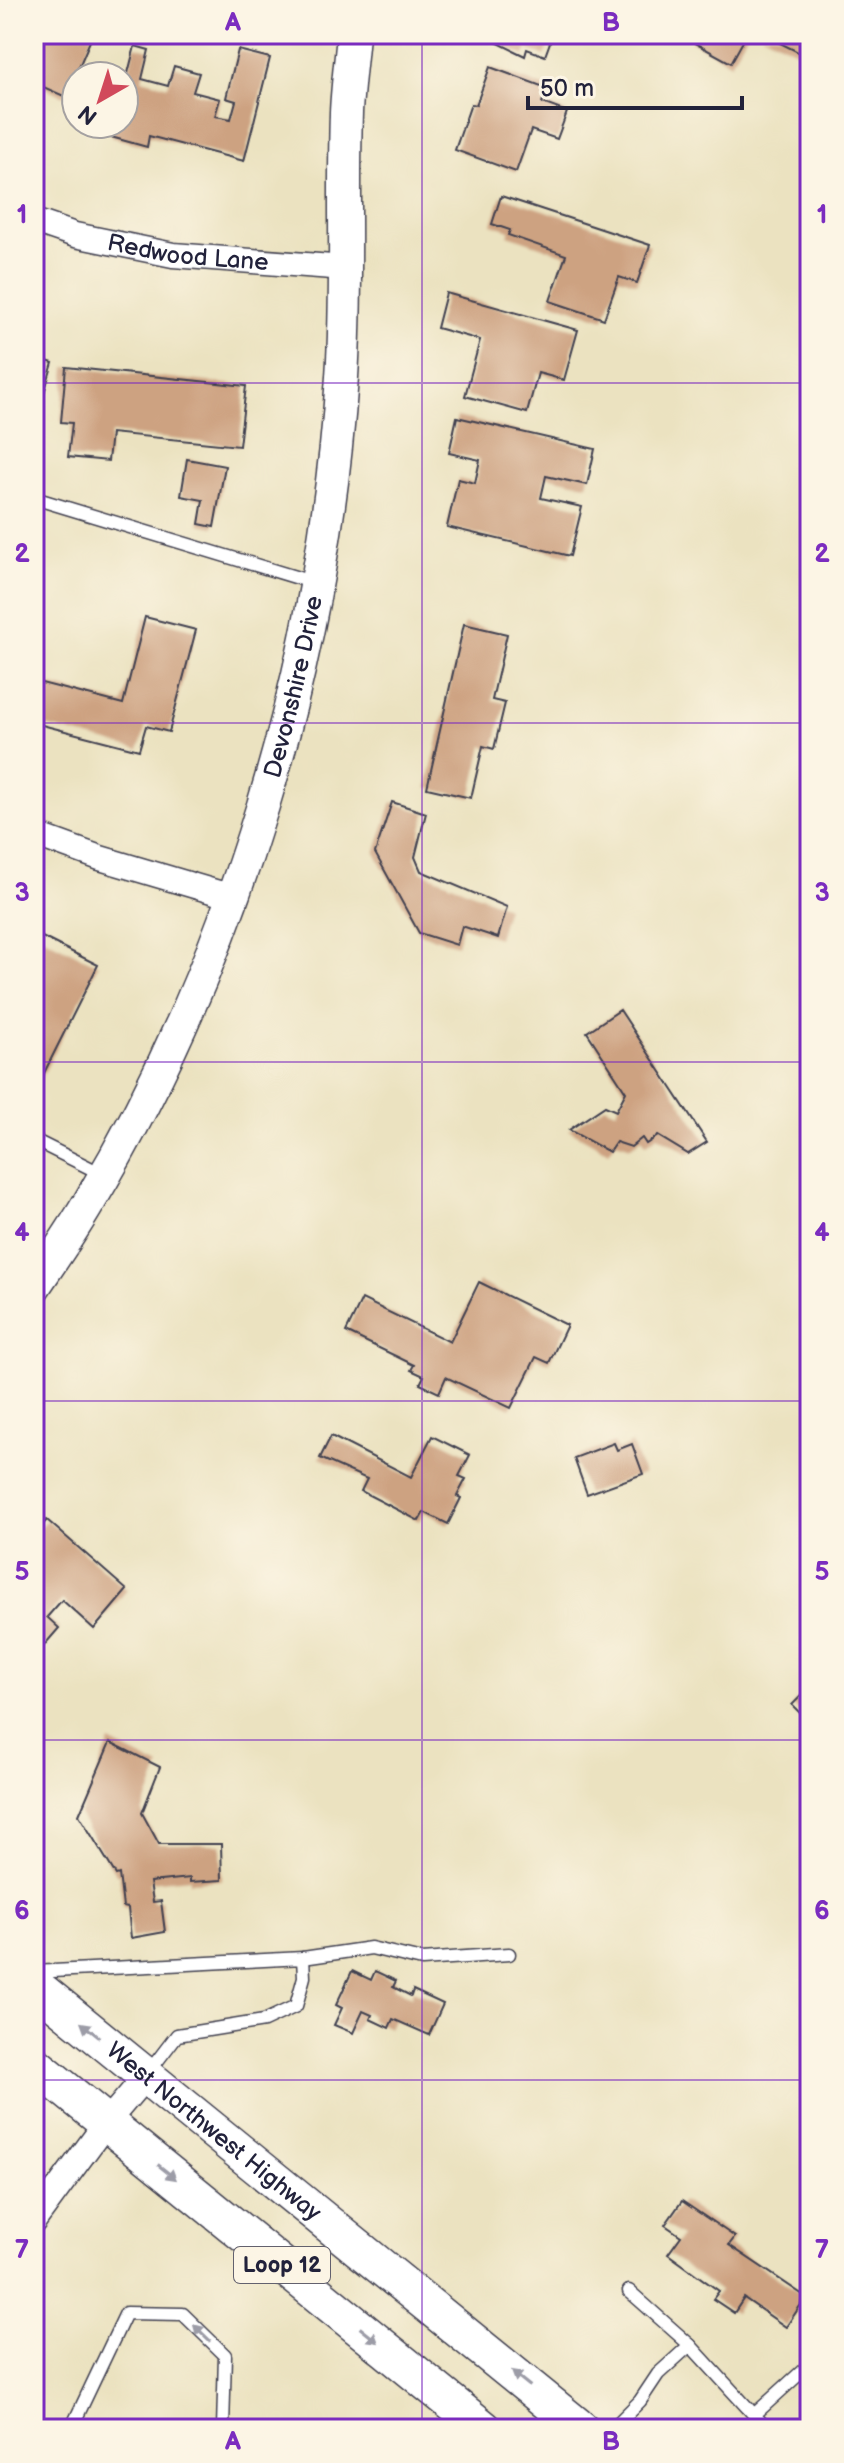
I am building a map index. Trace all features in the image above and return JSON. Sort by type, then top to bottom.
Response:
[{"type":"main road","name":"West Northwest Highway","points":[[34,1985],[581,2429]]},
{"type":"main road","name":"Loop 12","points":[[34,2064],[484,2429]]},
{"type":"street","name":"Devonshire Drive","points":[[34,1287],[105,1175],[147,1095],[191,1000],[251,845],[296,690],[318,584],[335,461],[346,268],[346,113],[353,34]]},
{"type":"street","name":"Redwood Lane","points":[[34,221],[75,235],[173,255],[346,268]]},
{"type":"street","points":[[34,834],[100,858],[232,897]]},
{"type":"street","points":[[34,2221],[106,2123],[146,2076]]},
{"type":"lane","points":[[34,498],[318,584]]},
{"type":"lane","points":[[34,1140],[105,1175]]},
{"type":"lane","points":[[34,1972],[303,1958],[371,1948],[422,1960],[509,1954]]},
{"type":"lane","points":[[146,2076],[177,2035],[264,2021],[296,2006],[304,1977],[303,1958]]},
{"type":"lane","points":[[629,2291],[690,2345],[767,2429]]},
{"type":"lane","points":[[71,2429],[126,2313],[183,2314],[225,2355],[223,2429]]},
{"type":"lane","points":[[612,2429],[640,2401],[658,2374],[690,2345]]},
{"type":"lane","points":[[755,2414],[810,2364]]},
{"type":"building","points":[[34,34],[93,34],[82,60],[60,60],[60,94],[39,85],[34,97]]},
{"type":"building","points":[[480,34],[553,34],[545,56],[527,49],[525,56]]},
{"type":"building","points":[[695,34],[747,34],[731,63],[691,41]]},
{"type":"building","points":[[762,34],[810,34],[810,58]]},
{"type":"building","points":[[135,46],[149,50],[142,79],[168,86],[174,66],[199,73],[193,92],[220,99],[215,116],[231,119],[236,101],[226,98],[238,50],[270,58],[244,161],[149,136],[147,147],[122,140],[140,140],[140,60],[131,60]]},
{"type":"building","points":[[490,67],[547,88],[542,103],[567,112],[557,139],[531,130],[516,172],[455,150],[471,104],[476,105]]},
{"type":"building","points":[[501,196],[650,245],[637,283],[619,277],[604,319],[550,301],[566,255],[508,235],[510,230],[492,224]]},
{"type":"building","points":[[446,293],[578,330],[564,380],[538,373],[527,413],[465,396],[480,340],[437,328]]},
{"type":"building","points":[[34,357],[53,363],[35,423],[34,423]]},
{"type":"building","points":[[66,367],[246,386],[239,446],[111,433],[108,461],[68,457],[72,423],[61,422]]},
{"type":"building","points":[[457,417],[595,449],[587,485],[546,476],[541,498],[582,507],[570,556],[447,527],[458,479],[475,483],[480,460],[449,453]]},
{"type":"building","points":[[187,459],[225,466],[214,527],[199,524],[203,500],[181,496]]},
{"type":"building","points":[[145,617],[196,630],[169,732],[146,726],[139,750],[34,723],[34,681],[123,704]]},
{"type":"building","points":[[464,624],[507,634],[492,700],[505,703],[494,749],[483,746],[471,798],[427,788]]},
{"type":"building","points":[[392,802],[426,813],[415,857],[421,871],[507,907],[498,938],[462,926],[457,945],[419,933],[375,853]]},
{"type":"building","points":[[34,933],[98,965],[34,1093]]},
{"type":"building","points":[[620,1010],[707,1142],[688,1154],[658,1136],[646,1144],[642,1138],[631,1147],[616,1142],[609,1152],[569,1130],[605,1106],[616,1111],[626,1092],[587,1032]]},
{"type":"building","points":[[479,1282],[567,1325],[549,1363],[536,1357],[511,1408],[446,1377],[439,1393],[420,1384],[424,1376],[411,1370],[414,1365],[346,1332],[362,1299],[450,1342]]},
{"type":"building","points":[[331,1436],[411,1477],[432,1436],[470,1455],[459,1476],[466,1479],[457,1496],[461,1498],[448,1524],[424,1512],[419,1521],[361,1491],[367,1479],[320,1458]]},
{"type":"building","points":[[614,1443],[617,1450],[632,1444],[643,1474],[587,1494],[574,1458]]},
{"type":"building","points":[[47,1520],[127,1590],[94,1629],[62,1600],[47,1617],[59,1628],[34,1657],[34,1534]]},
{"type":"building","points":[[810,1687],[810,1723],[792,1705]]},
{"type":"building","points":[[110,1742],[160,1767],[142,1813],[159,1844],[221,1844],[222,1880],[190,1882],[190,1878],[150,1882],[153,1902],[161,1901],[165,1932],[131,1938],[128,1908],[123,1907],[119,1874],[116,1875],[79,1815]]},
{"type":"building","points":[[352,1971],[371,1980],[375,1971],[396,1981],[393,1987],[411,1996],[413,1990],[443,2004],[429,2035],[393,2019],[389,2028],[370,2019],[372,2015],[363,2011],[353,2033],[334,2025],[342,2008],[336,2005]]},
{"type":"building","points":[[682,2201],[735,2237],[729,2245],[806,2297],[786,2327],[744,2298],[734,2313],[713,2299],[719,2291],[668,2254],[681,2236],[665,2225]]}]
